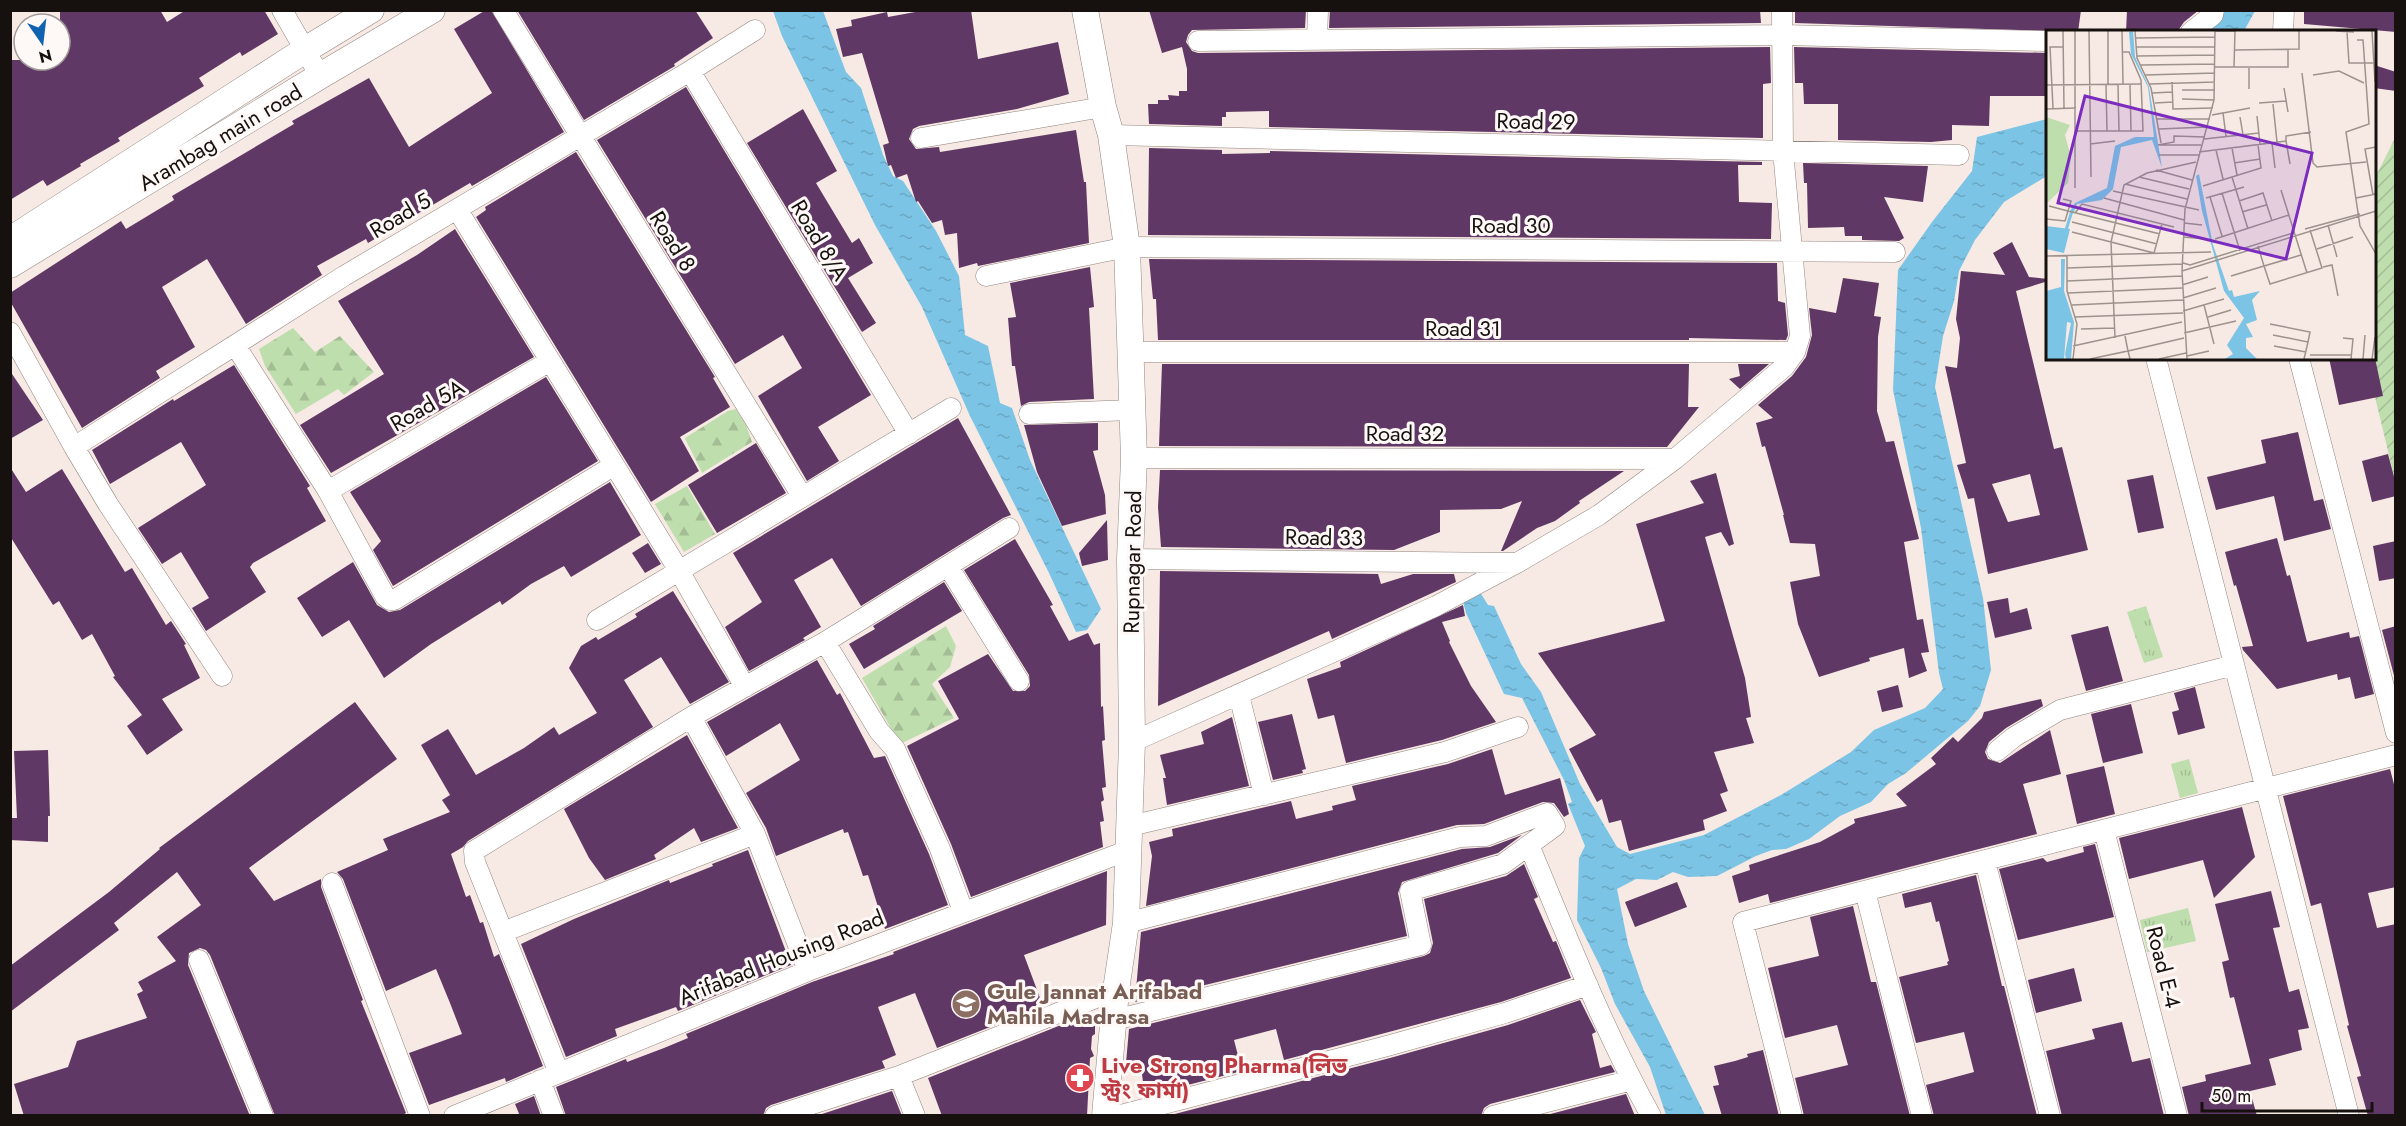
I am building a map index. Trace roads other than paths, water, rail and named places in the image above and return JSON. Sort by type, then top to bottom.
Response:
[{"type":"street","points":[[282,10],[320,76]]},
{"type":"street","name":"Arambag main road","points":[[10,240],[370,10]]},
{"type":"street","name":"Arambag main road","points":[[10,265],[432,10]]},
{"type":"street","name":"Road 8","points":[[503,10],[802,496]]},
{"type":"street","name":"Rupnagar Road","points":[[1085,10],[1103,107],[1111,135],[1127,247],[1134,458],[1130,559],[1132,742],[1130,838],[1126,923],[1116,990],[1106,1116]]},
{"type":"street","points":[[1317,40],[1318,10]]},
{"type":"street","points":[[1132,742],[1436,606],[1517,563],[1599,515],[1675,459],[1784,367],[1796,352],[1800,336],[1783,151],[1782,10]]},
{"type":"street","points":[[2194,30],[2213,15],[2214,10]]},
{"type":"street","points":[[2283,30],[2284,10]]},
{"type":"street","name":"Road 5","points":[[74,447],[458,208],[690,71],[754,30]]},
{"type":"street","points":[[1198,41],[1782,35],[2046,41]]},
{"type":"street","name":"Road 8/A","points":[[690,71],[909,434]]},
{"type":"street","points":[[921,138],[1103,107]]},
{"type":"street","name":"Road 29","points":[[1111,135],[1959,155]]},
{"type":"street","points":[[458,208],[678,569],[745,687]]},
{"type":"street","name":"Road 30","points":[[986,276],[1127,247],[1895,252]]},
{"type":"street","points":[[10,332],[74,447],[222,676]]},
{"type":"street","points":[[235,345],[328,491],[385,596],[390,600],[394,600],[613,465]]},
{"type":"street","name":"Road 31","points":[[1130,352],[1796,352]]},
{"type":"street","points":[[2157,360],[2349,1116]]},
{"type":"street","points":[[2300,360],[2396,733]]},
{"type":"street","name":"Road 5A","points":[[328,491],[550,361]]},
{"type":"street","points":[[597,620],[678,569],[951,408]]},
{"type":"street","points":[[1029,414],[1131,410]]},
{"type":"street","name":"Road 32","points":[[1134,458],[1675,459]]},
{"type":"street","points":[[559,1073],[475,862],[474,851],[691,717],[825,642],[1009,528]]},
{"type":"street","name":"Road 33","points":[[1130,559],[1517,563]]},
{"type":"street","points":[[948,566],[1019,681]]},
{"type":"street","points":[[825,642],[879,730],[895,749],[940,849],[963,911]]},
{"type":"street","points":[[1996,751],[2014,737],[2060,710],[2234,665]]},
{"type":"street","points":[[1239,695],[1264,795]]},
{"type":"street","points":[[691,717],[755,834],[808,971]]},
{"type":"street","name":"Arifabad Housing Road","points":[[454,1116],[808,971],[963,911],[1130,838],[1264,795],[1445,752],[1518,727]]},
{"type":"street","points":[[1792,1116],[1743,922],[2396,756]]},
{"type":"street","points":[[1114,1020],[1421,945],[1410,891],[1503,864],[1555,825],[1547,813],[1486,836],[1460,837],[1126,923]]},
{"type":"street","name":"Road E-4","points":[[2104,830],[2177,1116]]},
{"type":"street","points":[[503,932],[755,834]]},
{"type":"street","points":[[1529,845],[1588,985],[1651,1116]]},
{"type":"street","points":[[1985,861],[2050,1116]]},
{"type":"street","points":[[332,883],[420,1116]]},
{"type":"street","points":[[1865,891],[1922,1116]]},
{"type":"street","points":[[199,960],[263,1116]]},
{"type":"street","points":[[1117,1116],[1387,1046],[1505,1013],[1588,985]]},
{"type":"street","points":[[775,1116],[899,1076],[1116,990]]},
{"type":"street","points":[[899,1076],[915,1116]]},
{"type":"street","points":[[540,1080],[554,1116]]},
{"type":"street","points":[[1493,1116],[1632,1080]]},
{"type":"water","points":[[773,11],[823,11],[846,72],[861,88],[883,155],[893,176],[903,181],[936,231],[959,276],[965,335],[988,346],[1000,403],[1012,408],[1030,460],[1101,609],[1087,630],[1076,632],[970,416],[922,307],[875,225],[782,36]]},
{"type":"water","points":[[2221,11],[2255,11],[2245,30],[2210,30]]},
{"type":"water","points":[[2046,119],[2046,177],[2004,202],[1975,240],[1959,271],[1954,301],[1943,336],[1935,387],[1983,598],[1991,670],[1980,706],[1968,721],[1906,773],[1888,784],[1871,802],[1840,816],[1809,839],[1786,849],[1772,850],[1756,856],[1717,876],[1688,877],[1673,872],[1657,880],[1636,879],[1617,889],[1628,944],[1644,991],[1705,1115],[1666,1115],[1650,1067],[1615,1004],[1601,968],[1577,920],[1579,858],[1585,846],[1568,804],[1572,802],[1564,780],[1522,698],[1504,694],[1466,613],[1462,598],[1478,589],[1488,605],[1494,606],[1521,664],[1541,692],[1580,784],[1617,847],[1630,854],[1704,835],[1781,795],[1851,752],[1874,730],[1925,708],[1943,689],[1921,528],[1893,390],[1898,270],[1972,171],[1977,137]]},
{"type":"place","name":"Gule Jannat Arifabad Mahila Madrasa","points":[[966,1004]]},
{"type":"place","name":"Live Strong Pharma(লিভ স্ট্রং ফার্মা)","points":[[1080,1078]]}]
